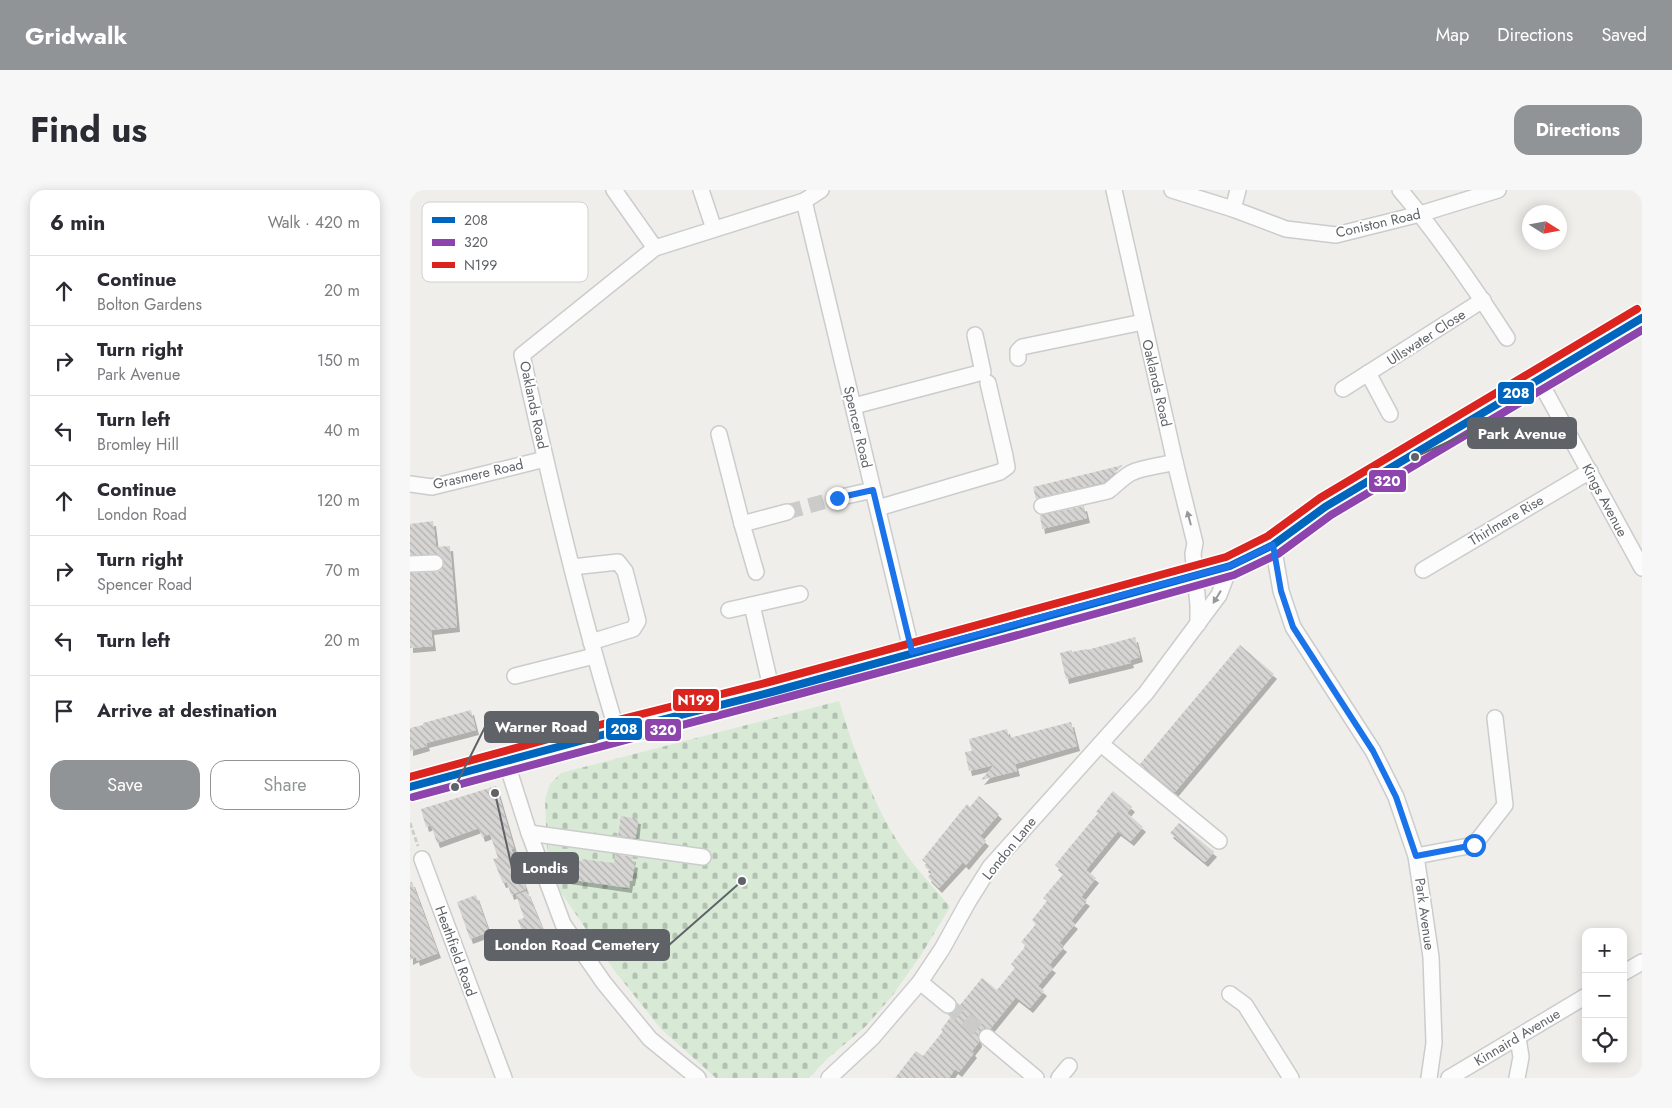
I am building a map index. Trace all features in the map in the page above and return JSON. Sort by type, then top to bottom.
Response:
[{"type":"main road","points":[[410,787],[617,731],[772,692],[1230,566],[1273,545],[1326,507],[1642,318]]},
{"type":"street","points":[[614,190],[655,248]]},
{"type":"street","points":[[701,190],[714,229]]},
{"type":"street","name":"Oaklands Road","points":[[617,731],[572,567],[522,355],[655,248],[804,201],[821,190]]},
{"type":"street","name":"Oaklands Road","points":[[1114,190],[1176,466],[1196,544],[1193,554],[1195,575]]},
{"type":"street","name":"Coniston Road","points":[[1172,190],[1286,229],[1336,235],[1420,214],[1498,190]]},
{"type":"street","points":[[1232,209],[1238,190]]},
{"type":"street","points":[[1400,190],[1420,214],[1483,300],[1506,338]]},
{"type":"street","name":"Spencer Road","points":[[804,201],[912,652]]},
{"type":"street","name":"Ullswater Close","points":[[1343,389],[1483,300]]},
{"type":"street","points":[[1018,358],[1018,351],[1022,347],[1143,322]]},
{"type":"street","points":[[854,406],[982,372],[975,335]]},
{"type":"street","points":[[1368,373],[1390,414]]},
{"type":"street","name":"Kings Avenue","points":[[1539,380],[1642,568]]},
{"type":"street","points":[[878,508],[1000,472],[1007,467],[988,383]]},
{"type":"street","points":[[719,434],[756,572]]},
{"type":"street","name":"Grasmere Road","points":[[410,484],[432,487],[545,458]]},
{"type":"street","points":[[1042,506],[1108,490],[1133,472],[1176,466]]},
{"type":"street","name":"Thirlmere Rise","points":[[1423,570],[1590,471]]},
{"type":"street","points":[[837,498],[873,490]]},
{"type":"street","points":[[742,524],[787,512]]},
{"type":"street","name":"Park Avenue","points":[[1273,545],[1281,591],[1293,627],[1373,751],[1396,797],[1416,856],[1432,957],[1434,1043],[1429,1076]]},
{"type":"street","points":[[515,676],[593,649],[633,629],[638,621],[625,571],[618,562],[572,567]]},
{"type":"street","points":[[410,564],[435,563]]},
{"type":"street","name":"London Lane","points":[[838,1075],[920,982],[942,949],[990,866],[1146,693],[1219,595],[1230,566]]},
{"type":"street","points":[[1195,575],[1198,624]]},
{"type":"street","points":[[729,610],[800,594]]},
{"type":"street","points":[[752,605],[772,692]]},
{"type":"street","points":[[1416,856],[1474,845],[1505,805],[1495,718]]},
{"type":"street","points":[[1101,744],[1219,841]]},
{"type":"street","points":[[506,761],[529,833],[563,924],[604,983],[650,1039],[698,1078]]},
{"type":"street","points":[[529,833],[703,857]]},
{"type":"street","name":"Heathfield Road","points":[[422,859],[504,1078]]},
{"type":"street","points":[[1627,971],[1642,962]]},
{"type":"street","points":[[920,982],[948,1006]]},
{"type":"street","points":[[1230,994],[1245,1005],[1290,1078]]},
{"type":"street","name":"Kinnaird Avenue","points":[[1429,1076],[1447,1078],[1518,1038],[1582,998]]},
{"type":"street","points":[[987,1037],[1036,1078]]},
{"type":"street","points":[[1517,1078],[1521,1057],[1518,1038]]},
{"type":"street","points":[[1059,1078],[1069,1066]]},
{"type":"path","points":[[410,823],[422,859]]},
{"type":"green space","points":[[839,701],[861,766],[890,829],[915,866],[950,907],[921,955],[892,996],[866,1026],[827,1059],[809,1078],[716,1078],[661,1029],[614,970],[562,894],[551,871],[547,849],[545,800],[550,784],[561,773]]},
{"type":"building","points":[[1123,465],[1104,482],[1036,499],[1033,487]]},
{"type":"building","points":[[1084,506],[1087,518],[1042,529],[1040,515]]},
{"type":"building","points":[[433,521],[436,547],[450,546],[457,627],[431,630],[433,646],[410,648],[410,573],[440,571],[444,563],[443,558],[439,555],[410,555],[410,524]]},
{"type":"building","points":[[1135,637],[1140,657],[1130,660],[1131,663],[1066,679],[1060,653],[1072,650],[1072,652],[1087,650]]},
{"type":"building","points":[[1240,645],[1274,674],[1175,792],[1140,764]]},
{"type":"building","points":[[471,710],[476,730],[426,743],[427,746],[410,751],[410,728]]},
{"type":"building","points":[[1071,722],[1077,746],[1015,764],[1017,771],[981,780],[994,765],[969,771],[965,752],[972,751],[969,739],[1007,729],[1009,738]]},
{"type":"building","points":[[496,786],[514,848],[511,849],[526,889],[511,895],[507,882],[503,883],[493,859],[498,858],[490,834],[482,837],[479,828],[437,843],[431,825],[426,827],[421,809]]},
{"type":"building","points":[[1113,791],[1132,807],[1127,813],[1143,827],[1131,841],[1118,831],[1086,870],[1096,878],[1081,897],[1087,901],[1071,921],[1075,924],[1059,943],[1064,947],[1049,965],[1053,968],[1038,986],[1044,991],[1030,1008],[1016,997],[990,1029],[984,1028],[980,1031],[978,1036],[979,1042],[972,1051],[974,1053],[959,1072],[955,1069],[949,1078],[895,1078],[916,1051],[923,1056],[943,1031],[941,1030],[951,1016],[982,978],[997,990],[1015,968],[1011,964],[1026,946],[1021,942],[1036,924],[1032,920],[1047,901],[1043,898],[1064,873],[1055,865],[1098,813],[1096,812]]},
{"type":"building","points":[[979,796],[999,814],[980,836],[986,841],[966,865],[963,862],[939,888],[928,877],[932,872],[925,867],[927,864],[922,860],[967,804],[970,807]]},
{"type":"building","points":[[621,816],[638,819],[636,838],[618,836]]},
{"type":"building","points":[[1179,823],[1214,852],[1205,862],[1170,833]]},
{"type":"building","points":[[615,854],[633,857],[632,862],[635,863],[629,888],[567,879],[567,876],[555,875],[557,862],[568,864],[569,860],[582,861],[582,859],[614,863]]},
{"type":"building","points":[[410,882],[412,882],[438,953],[417,961],[416,957],[410,960]]},
{"type":"building","points":[[527,891],[546,937],[527,944],[518,920],[524,918],[516,895]]},
{"type":"building","points":[[476,895],[489,932],[470,939],[457,902]]},
{"type":"tunnel","points":[[787,512],[837,498]]},
{"type":"tunnel","points":[[948,1005],[987,1037]]},
{"type":"transit line","name":"N199","points":[[410,777],[614,721],[769,682],[1226,557],[1268,536],[1320,498],[1637,309]]},
{"type":"transit line","name":"208","points":[[410,787],[617,731],[772,692],[1230,566],[1273,545],[1325,507],[1642,318]]},
{"type":"transit line","name":"320","points":[[413,797],[926,660],[1234,575],[1278,554],[1331,515],[1642,330]]},
{"type":"place","name":"Park Avenue","points":[[1415,457]]},
{"type":"place","name":"Warner Road","points":[[455,787]]},
{"type":"place","name":"Londis","points":[[495,793]]},
{"type":"place","name":"London Road Cemetery","points":[[742,881]]},
{"type":"route","points":[[837,498],[873,490],[912,652],[1230,566],[1273,545],[1281,591],[1293,627],[1373,751],[1396,797],[1416,856],[1474,845]]}]
